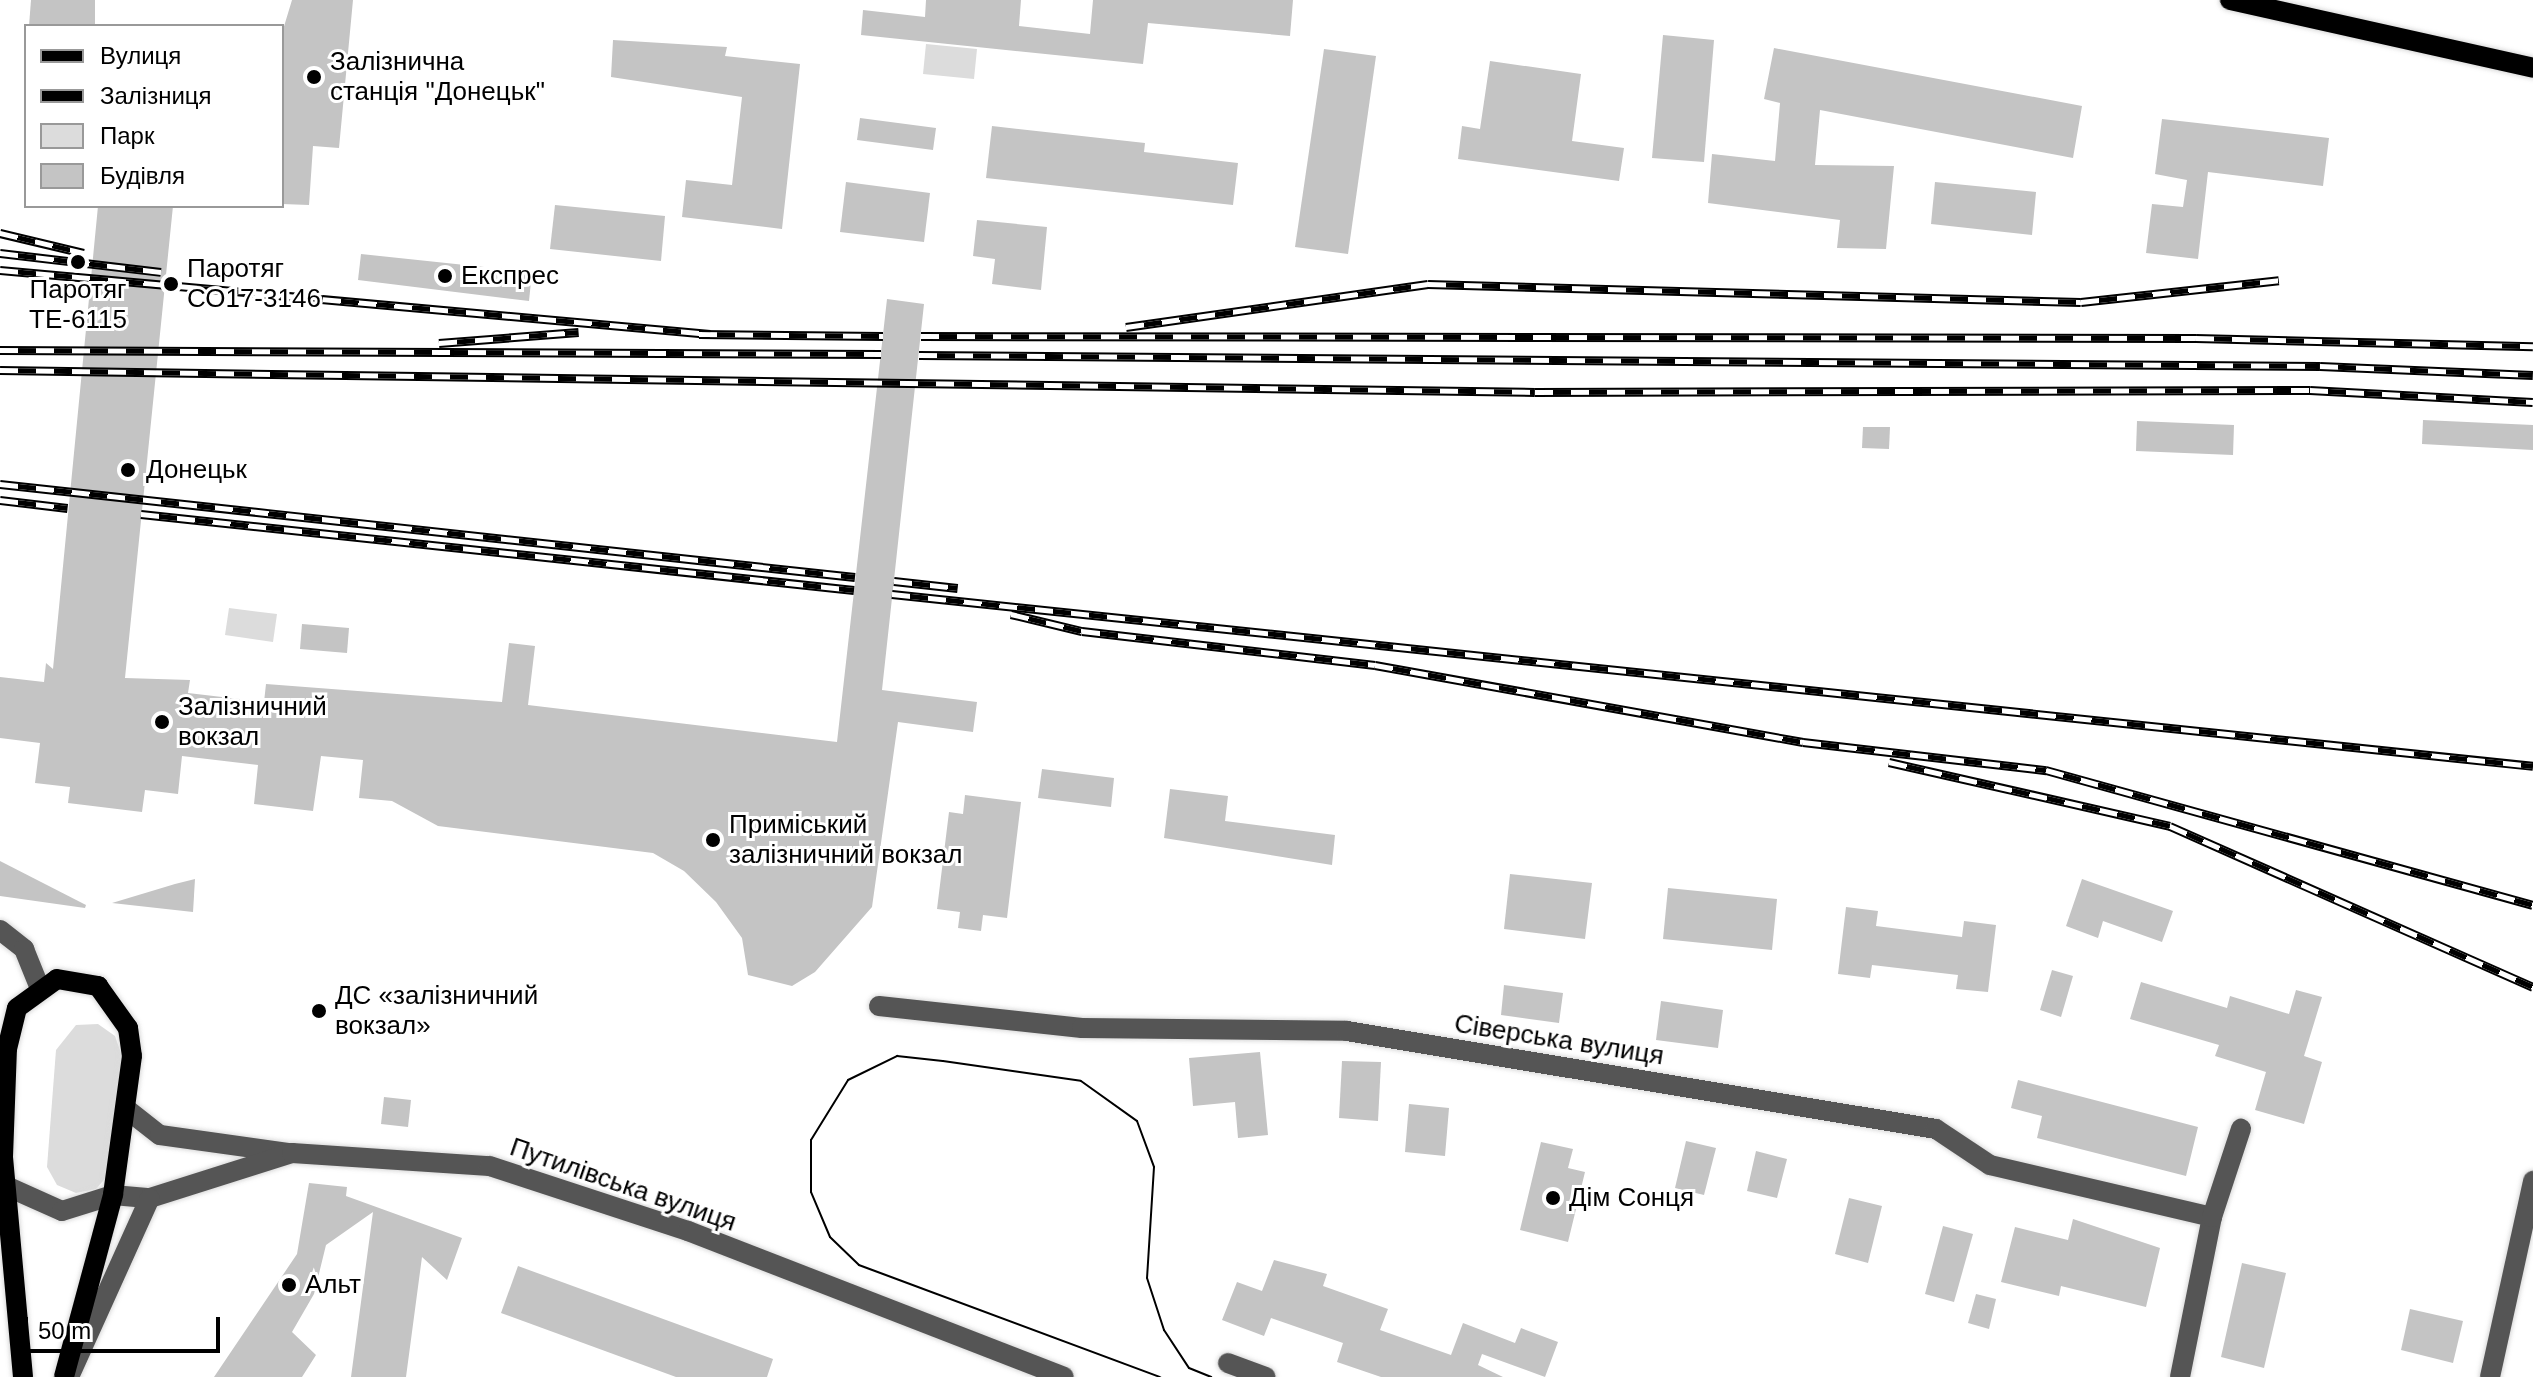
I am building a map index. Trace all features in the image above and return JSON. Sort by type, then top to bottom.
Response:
[{"type":"main road","points":[[2230,0],[2533,68]]},
{"type":"main road","points":[[23,1377],[6,1186],[7,1049],[17,1008],[39,986],[82,979],[112,1004],[128,1028],[132,1056],[129,1111],[113,1195],[67,1377]]},
{"type":"street","points":[[0,930],[24,949],[39,986]]},
{"type":"street","name":"Сіверська вулиця","points":[[879,1006],[1082,1028],[1347,1031],[1936,1129],[1990,1165],[2212,1217]]},
{"type":"street","points":[[129,1111],[160,1135],[292,1153]]},
{"type":"street","points":[[2180,1377],[2212,1217],[2241,1129]]},
{"type":"street","name":"Путилівська вулиця","points":[[150,1198],[292,1153],[442,1159],[550,1183],[1064,1377]]},
{"type":"street","points":[[2490,1377],[2533,1181]]},
{"type":"street","points":[[6,1186],[62,1211],[113,1195],[150,1198],[67,1377]]},
{"type":"street","points":[[1228,1363],[1266,1377]]},
{"type":"green space","points":[[926,44],[977,49],[974,79],[923,74]]},
{"type":"green space","points":[[229,608],[277,614],[273,642],[225,635]]},
{"type":"green space","points":[[98,1024],[115,1036],[122,1056],[110,1173],[96,1189],[76,1193],[57,1185],[47,1167],[56,1050],[76,1025]]},
{"type":"building","points":[[31,0],[95,0],[95,24],[29,24]]},
{"type":"building","name":"Залізнична станція \"Донецьк\"","points":[[292,0],[353,0],[339,148],[313,146],[309,205],[284,204],[284,26]]},
{"type":"building","points":[[926,0],[1021,0],[1019,26],[1090,34],[1093,0],[1293,0],[1290,36],[1148,23],[1143,64],[861,35],[863,10],[925,17]]},
{"type":"building","points":[[1663,35],[1714,40],[1704,162],[1652,158]]},
{"type":"building","points":[[613,40],[727,47],[725,56],[800,64],[782,229],[682,217],[686,180],[732,185],[742,97],[611,77]]},
{"type":"building","points":[[1774,48],[2082,106],[2073,158],[1820,110],[1815,165],[1894,166],[1886,249],[1837,248],[1840,220],[1708,203],[1712,154],[1775,161],[1780,103],[1764,99]]},
{"type":"building","points":[[1324,49],[1376,56],[1348,254],[1295,247]]},
{"type":"building","points":[[1490,61],[1581,74],[1572,141],[1624,148],[1619,181],[1458,159],[1462,126],[1480,129]]},
{"type":"building","points":[[860,118],[936,128],[933,150],[857,140]]},
{"type":"building","points":[[2162,119],[2329,138],[2323,186],[2208,172],[2198,259],[2146,253],[2152,204],[2183,207],[2187,180],[2155,174]]},
{"type":"building","points":[[992,126],[1145,143],[1144,152],[1238,163],[1233,205],[986,178]]},
{"type":"building","points":[[846,182],[930,193],[924,242],[840,232]]},
{"type":"building","points":[[1935,182],[2036,192],[2032,235],[1931,224]]},
{"type":"building","points":[[555,205],[665,216],[661,261],[550,249]]},
{"type":"building","points":[[98,208],[173,208],[125,678],[190,680],[188,693],[264,702],[266,684],[502,702],[509,643],[535,646],[528,705],[837,742],[887,299],[924,304],[882,690],[977,702],[973,732],[898,722],[872,907],[815,972],[792,986],[748,975],[742,938],[716,902],[684,871],[653,853],[438,826],[392,801],[359,798],[363,760],[321,756],[313,811],[254,804],[258,765],[182,756],[178,794],[145,790],[142,812],[68,803],[70,787],[35,783],[40,743],[0,738],[0,677],[44,682],[46,663],[53,669]]},
{"type":"building","points":[[977,220],[1047,227],[1041,290],[992,284],[995,259],[973,256]]},
{"type":"building","points":[[361,254],[532,272],[529,301],[358,280]]},
{"type":"building","points":[[2423,420],[2533,425],[2533,450],[2422,444]]},
{"type":"building","points":[[2137,421],[2234,425],[2233,455],[2136,451]]},
{"type":"building","points":[[1863,427],[1890,427],[1889,449],[1862,448]]},
{"type":"building","points":[[302,624],[349,628],[347,653],[300,649]]},
{"type":"building","points":[[1042,769],[1114,778],[1111,807],[1038,798]]},
{"type":"building","points":[[1170,789],[1228,796],[1225,821],[1335,835],[1332,865],[1164,838]]},
{"type":"building","points":[[965,795],[1021,802],[1007,918],[983,915],[981,931],[958,928],[960,912],[937,909],[949,812],[963,814]]},
{"type":"building","points":[[0,861],[86,905],[85,908],[0,896]]},
{"type":"building","points":[[1510,874],[1592,883],[1585,939],[1504,929]]},
{"type":"building","points":[[195,879],[193,912],[112,903],[175,884]]},
{"type":"building","points":[[2082,879],[2173,911],[2162,942],[2103,921],[2098,938],[2066,926]]},
{"type":"building","points":[[1668,888],[1777,899],[1772,950],[1663,939]]},
{"type":"building","points":[[1846,907],[1878,911],[1876,926],[1962,937],[1964,921],[1996,925],[1988,992],[1956,989],[1958,975],[1872,965],[1870,978],[1838,974]]},
{"type":"building","points":[[2052,970],[2073,976],[2061,1017],[2040,1010]]},
{"type":"building","points":[[2141,982],[2227,1008],[2230,996],[2289,1014],[2296,990],[2322,997],[2304,1056],[2322,1062],[2304,1124],[2255,1110],[2266,1072],[2215,1056],[2219,1045],[2130,1019]]},
{"type":"building","points":[[1504,985],[1563,993],[1559,1023],[1501,1015]]},
{"type":"building","points":[[1661,1001],[1723,1010],[1718,1048],[1656,1040]]},
{"type":"building","points":[[1260,1052],[1268,1135],[1238,1138],[1235,1102],[1193,1106],[1189,1058]]},
{"type":"building","points":[[1342,1061],[1381,1062],[1378,1121],[1339,1118]]},
{"type":"building","points":[[2018,1080],[2198,1127],[2186,1176],[2037,1138],[2042,1116],[2011,1108]]},
{"type":"building","points":[[384,1097],[411,1100],[408,1127],[381,1124]]},
{"type":"building","points":[[1409,1104],[1449,1108],[1445,1156],[1405,1152]]},
{"type":"building","points":[[1686,1141],[1716,1148],[1704,1195],[1675,1188]]},
{"type":"building","name":"Дім Сонця","points":[[1541,1142],[1573,1149],[1568,1168],[1585,1172],[1568,1242],[1520,1230]]},
{"type":"building","points":[[1756,1151],[1787,1159],[1777,1198],[1747,1191]]},
{"type":"building","points":[[309,1183],[347,1187],[346,1196],[462,1238],[447,1280],[422,1257],[406,1377],[351,1377],[373,1212],[326,1245],[314,1294],[292,1332],[316,1355],[302,1377],[214,1377],[297,1254]]},
{"type":"building","points":[[1849,1198],[1882,1206],[1868,1263],[1835,1254]]},
{"type":"building","points":[[2073,1219],[2160,1248],[2146,1307],[2061,1286],[2059,1296],[2001,1282],[2015,1227],[2068,1240]]},
{"type":"building","points":[[1943,1226],[1973,1234],[1954,1302],[1925,1294]]},
{"type":"building","points":[[1274,1260],[1327,1274],[1323,1286],[1388,1309],[1380,1330],[1451,1355],[1463,1323],[1515,1343],[1521,1328],[1558,1342],[1545,1377],[1482,1354],[1478,1365],[1503,1377],[1381,1377],[1337,1362],[1343,1343],[1271,1318],[1264,1336],[1222,1320],[1237,1282],[1262,1291]]},
{"type":"building","points":[[2242,1263],[2286,1273],[2264,1368],[2221,1357]]},
{"type":"building","points":[[518,1266],[773,1359],[767,1377],[676,1377],[501,1313]]},
{"type":"building","points":[[1976,1294],[1996,1299],[1989,1329],[1968,1323]]},
{"type":"building","points":[[2410,1309],[2463,1321],[2453,1363],[2401,1350]]},
{"type":"tram line","points":[[1160,1377],[859,1265],[830,1237],[811,1192],[811,1140],[848,1080],[897,1056],[943,1061],[1081,1081],[1137,1121],[1154,1167],[1147,1278],[1164,1330],[1189,1368],[1211,1377]]},
{"type":"railway","points":[[0,233],[84,253]]},
{"type":"railway","points":[[0,253],[161,272]]},
{"type":"railway","points":[[0,270],[710,334]]},
{"type":"railway","points":[[1126,327],[1428,284],[2081,302],[2279,280]]},
{"type":"railway","points":[[439,343],[579,332]]},
{"type":"railway","points":[[699,334],[883,336]]},
{"type":"railway","points":[[921,336],[2196,338],[2533,346]]},
{"type":"railway","points":[[0,350],[881,354]]},
{"type":"railway","points":[[919,355],[2320,366],[2533,375]]},
{"type":"railway","points":[[0,370],[1535,392],[2310,390],[2533,402]]},
{"type":"railway","points":[[0,484],[855,577]]},
{"type":"railway","points":[[0,500],[68,508]]},
{"type":"railway","points":[[141,514],[854,590]]},
{"type":"railway","points":[[894,581],[958,588]]},
{"type":"railway","points":[[892,594],[2533,766]]},
{"type":"railway","points":[[1011,614],[1082,631],[1375,665],[1803,742],[2046,770],[2533,905]]},
{"type":"railway","points":[[1889,762],[2170,826],[2533,987]]},
{"type":"place","name":"Залізнична станція \"Донецьк\"","points":[[314,77]]},
{"type":"place","name":"Паротяг ТЕ-6115","points":[[78,262]]},
{"type":"place","name":"Експрес","points":[[445,276]]},
{"type":"place","name":"Паротяг СО17-3146","points":[[171,284]]},
{"type":"place","name":"Донецьк","points":[[128,470]]},
{"type":"place","name":"Залізничний вокзал","points":[[162,722]]},
{"type":"place","name":"Приміський залізничний вокзал","points":[[713,840]]},
{"type":"place","name":"ДС «залізничний вокзал»","points":[[319,1011]]},
{"type":"place","name":"Дім Сонця","points":[[1553,1198]]},
{"type":"place","name":"Альт","points":[[289,1285]]}]
